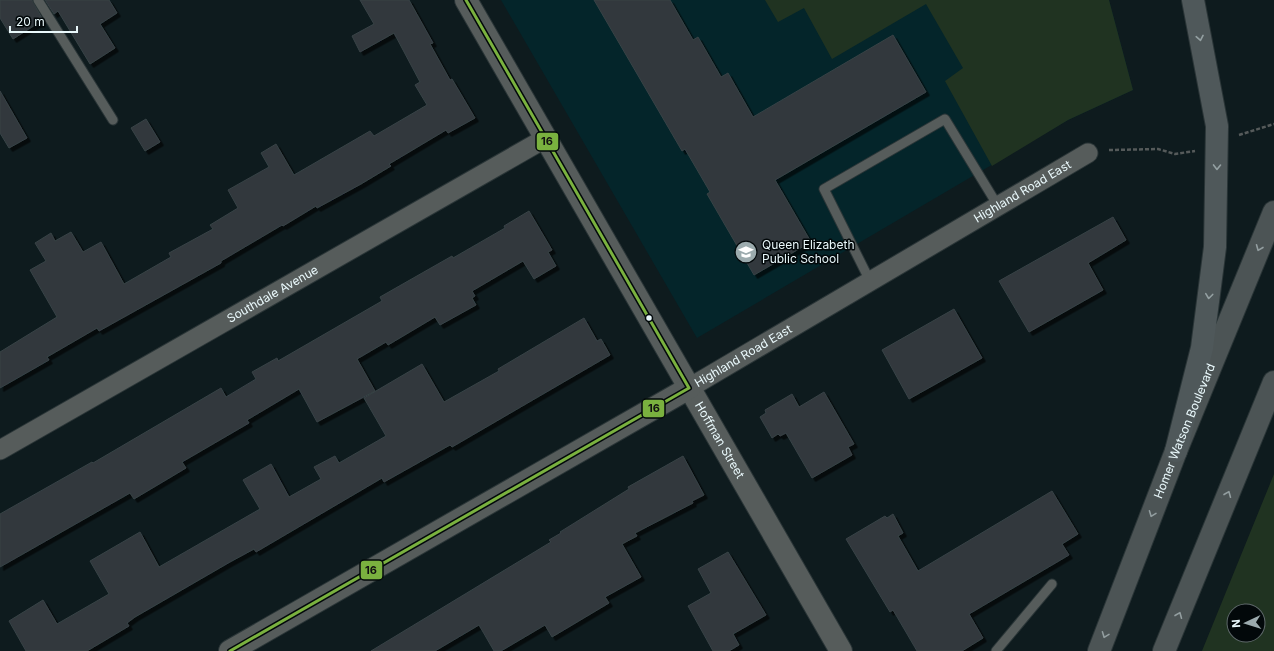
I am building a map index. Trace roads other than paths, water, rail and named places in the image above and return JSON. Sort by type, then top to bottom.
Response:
[{"type":"highway","points":[[1176,452],[1202,348],[1215,248],[1217,126],[1193,0]]},
{"type":"main road","name":"Homer Watson Boulevard","points":[[1099,651],[1176,452],[1274,212]]},
{"type":"main road","points":[[1164,651],[1274,382]]},
{"type":"street","name":"Hoffman Street","points":[[466,0],[841,651]]},
{"type":"street","name":"Southdale Avenue","points":[[0,450],[368,238],[546,138]]},
{"type":"street","name":"Highland Road East","points":[[230,651],[689,388],[1088,153]]},
{"type":"lane","points":[[38,0],[113,120]]},
{"type":"lane","points":[[870,281],[824,189],[945,119],[998,206]]},
{"type":"lane","points":[[996,651],[1052,584]]},
{"type":"place","name":"Queen Elizabeth Public School","points":[[746,252]]}]
